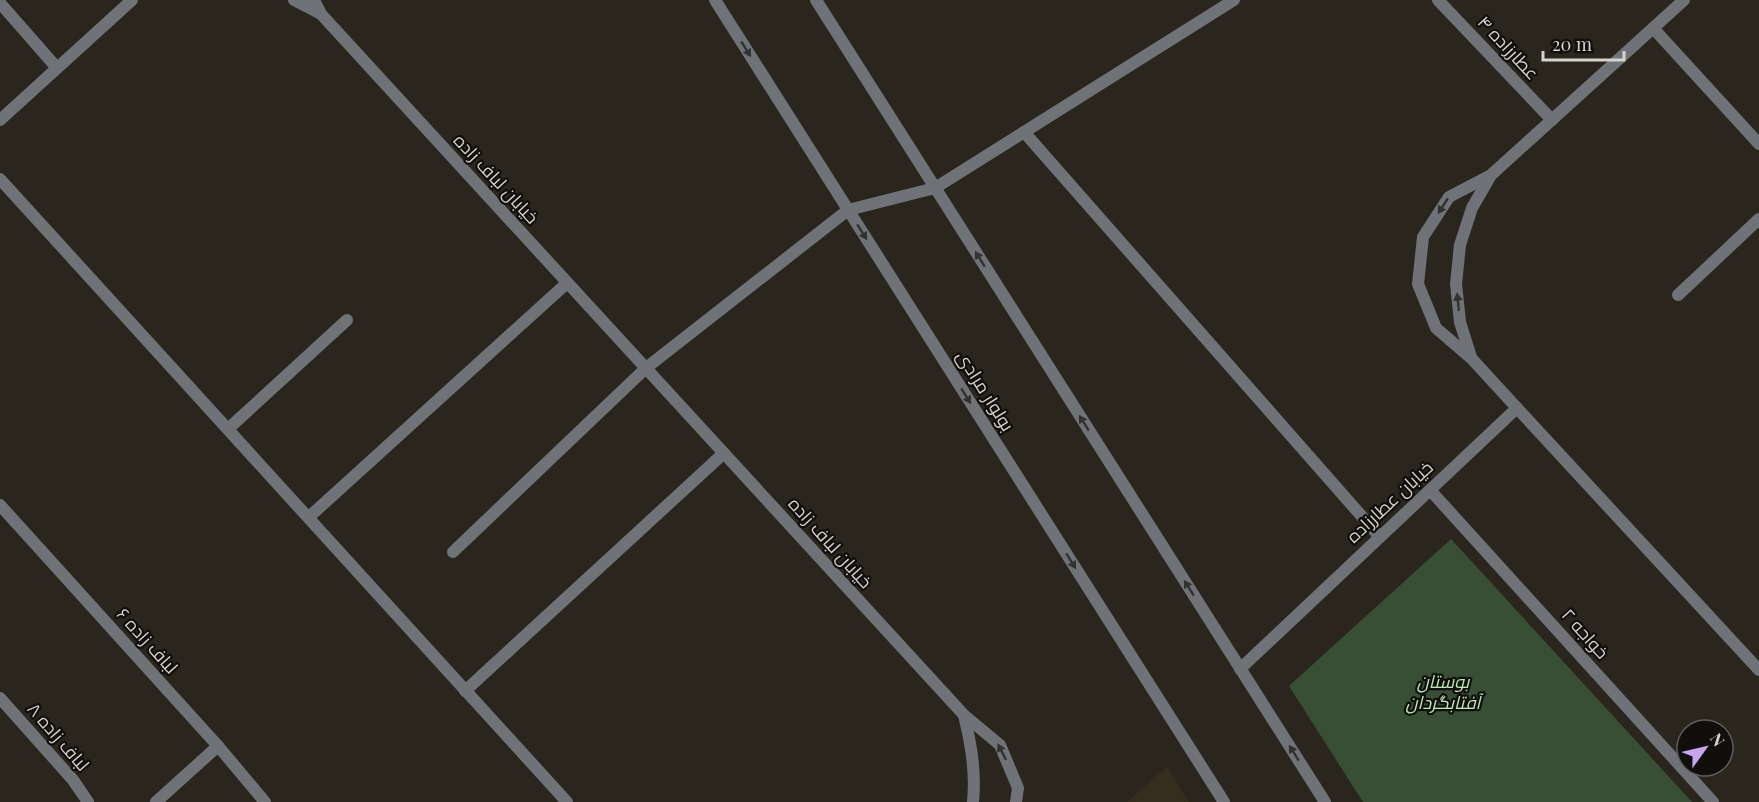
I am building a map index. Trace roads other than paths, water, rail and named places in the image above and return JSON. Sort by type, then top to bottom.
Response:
[{"type":"street","points":[[0,120],[132,0]]},
{"type":"street","name":"خیابان لباف زاده","points":[[294,0],[321,14]]},
{"type":"street","name":"خیابان لباف زاده","points":[[314,0],[321,14],[964,715],[1000,745],[1018,788],[1016,802]]},
{"type":"street","name":"بولوار مرادی","points":[[715,0],[1224,802]]},
{"type":"street","points":[[816,0],[1325,802]]},
{"type":"street","points":[[453,552],[646,368],[848,210],[935,188],[1234,0]]},
{"type":"street","name":"عطارزاده ۴","points":[[1438,0],[1552,120]]},
{"type":"street","points":[[1684,0],[1491,175],[1449,197],[1423,237],[1418,284],[1436,328],[1472,359],[1759,670]]},
{"type":"street","points":[[0,3],[57,68]]},
{"type":"street","points":[[1653,28],[1759,144]]},
{"type":"street","points":[[1024,132],[1380,537]]},
{"type":"street","points":[[1472,359],[1460,322],[1456,284],[1460,245],[1472,208],[1491,175]]},
{"type":"street","points":[[0,179],[567,802]]},
{"type":"street","points":[[1678,295],[1759,219]]},
{"type":"street","points":[[309,517],[567,283]]},
{"type":"street","points":[[228,429],[347,320]]},
{"type":"street","name":"خیابان عطارزاده","points":[[1240,669],[1517,408]]},
{"type":"street","points":[[465,691],[723,453]]},
{"type":"street","name":"خواجه ۲","points":[[1430,490],[1713,802]]},
{"type":"street","name":"لباف زاده ۶","points":[[0,506],[219,746],[266,802]]},
{"type":"street","name":"لباف زاده ۸","points":[[0,698],[73,780],[88,802]]},
{"type":"street","points":[[964,715],[972,751],[975,788],[973,802]]},
{"type":"street","points":[[156,802],[219,746]]},
{"type":"park label","name":"بوستان آفتابگردان","points":[[1443,692]]}]
